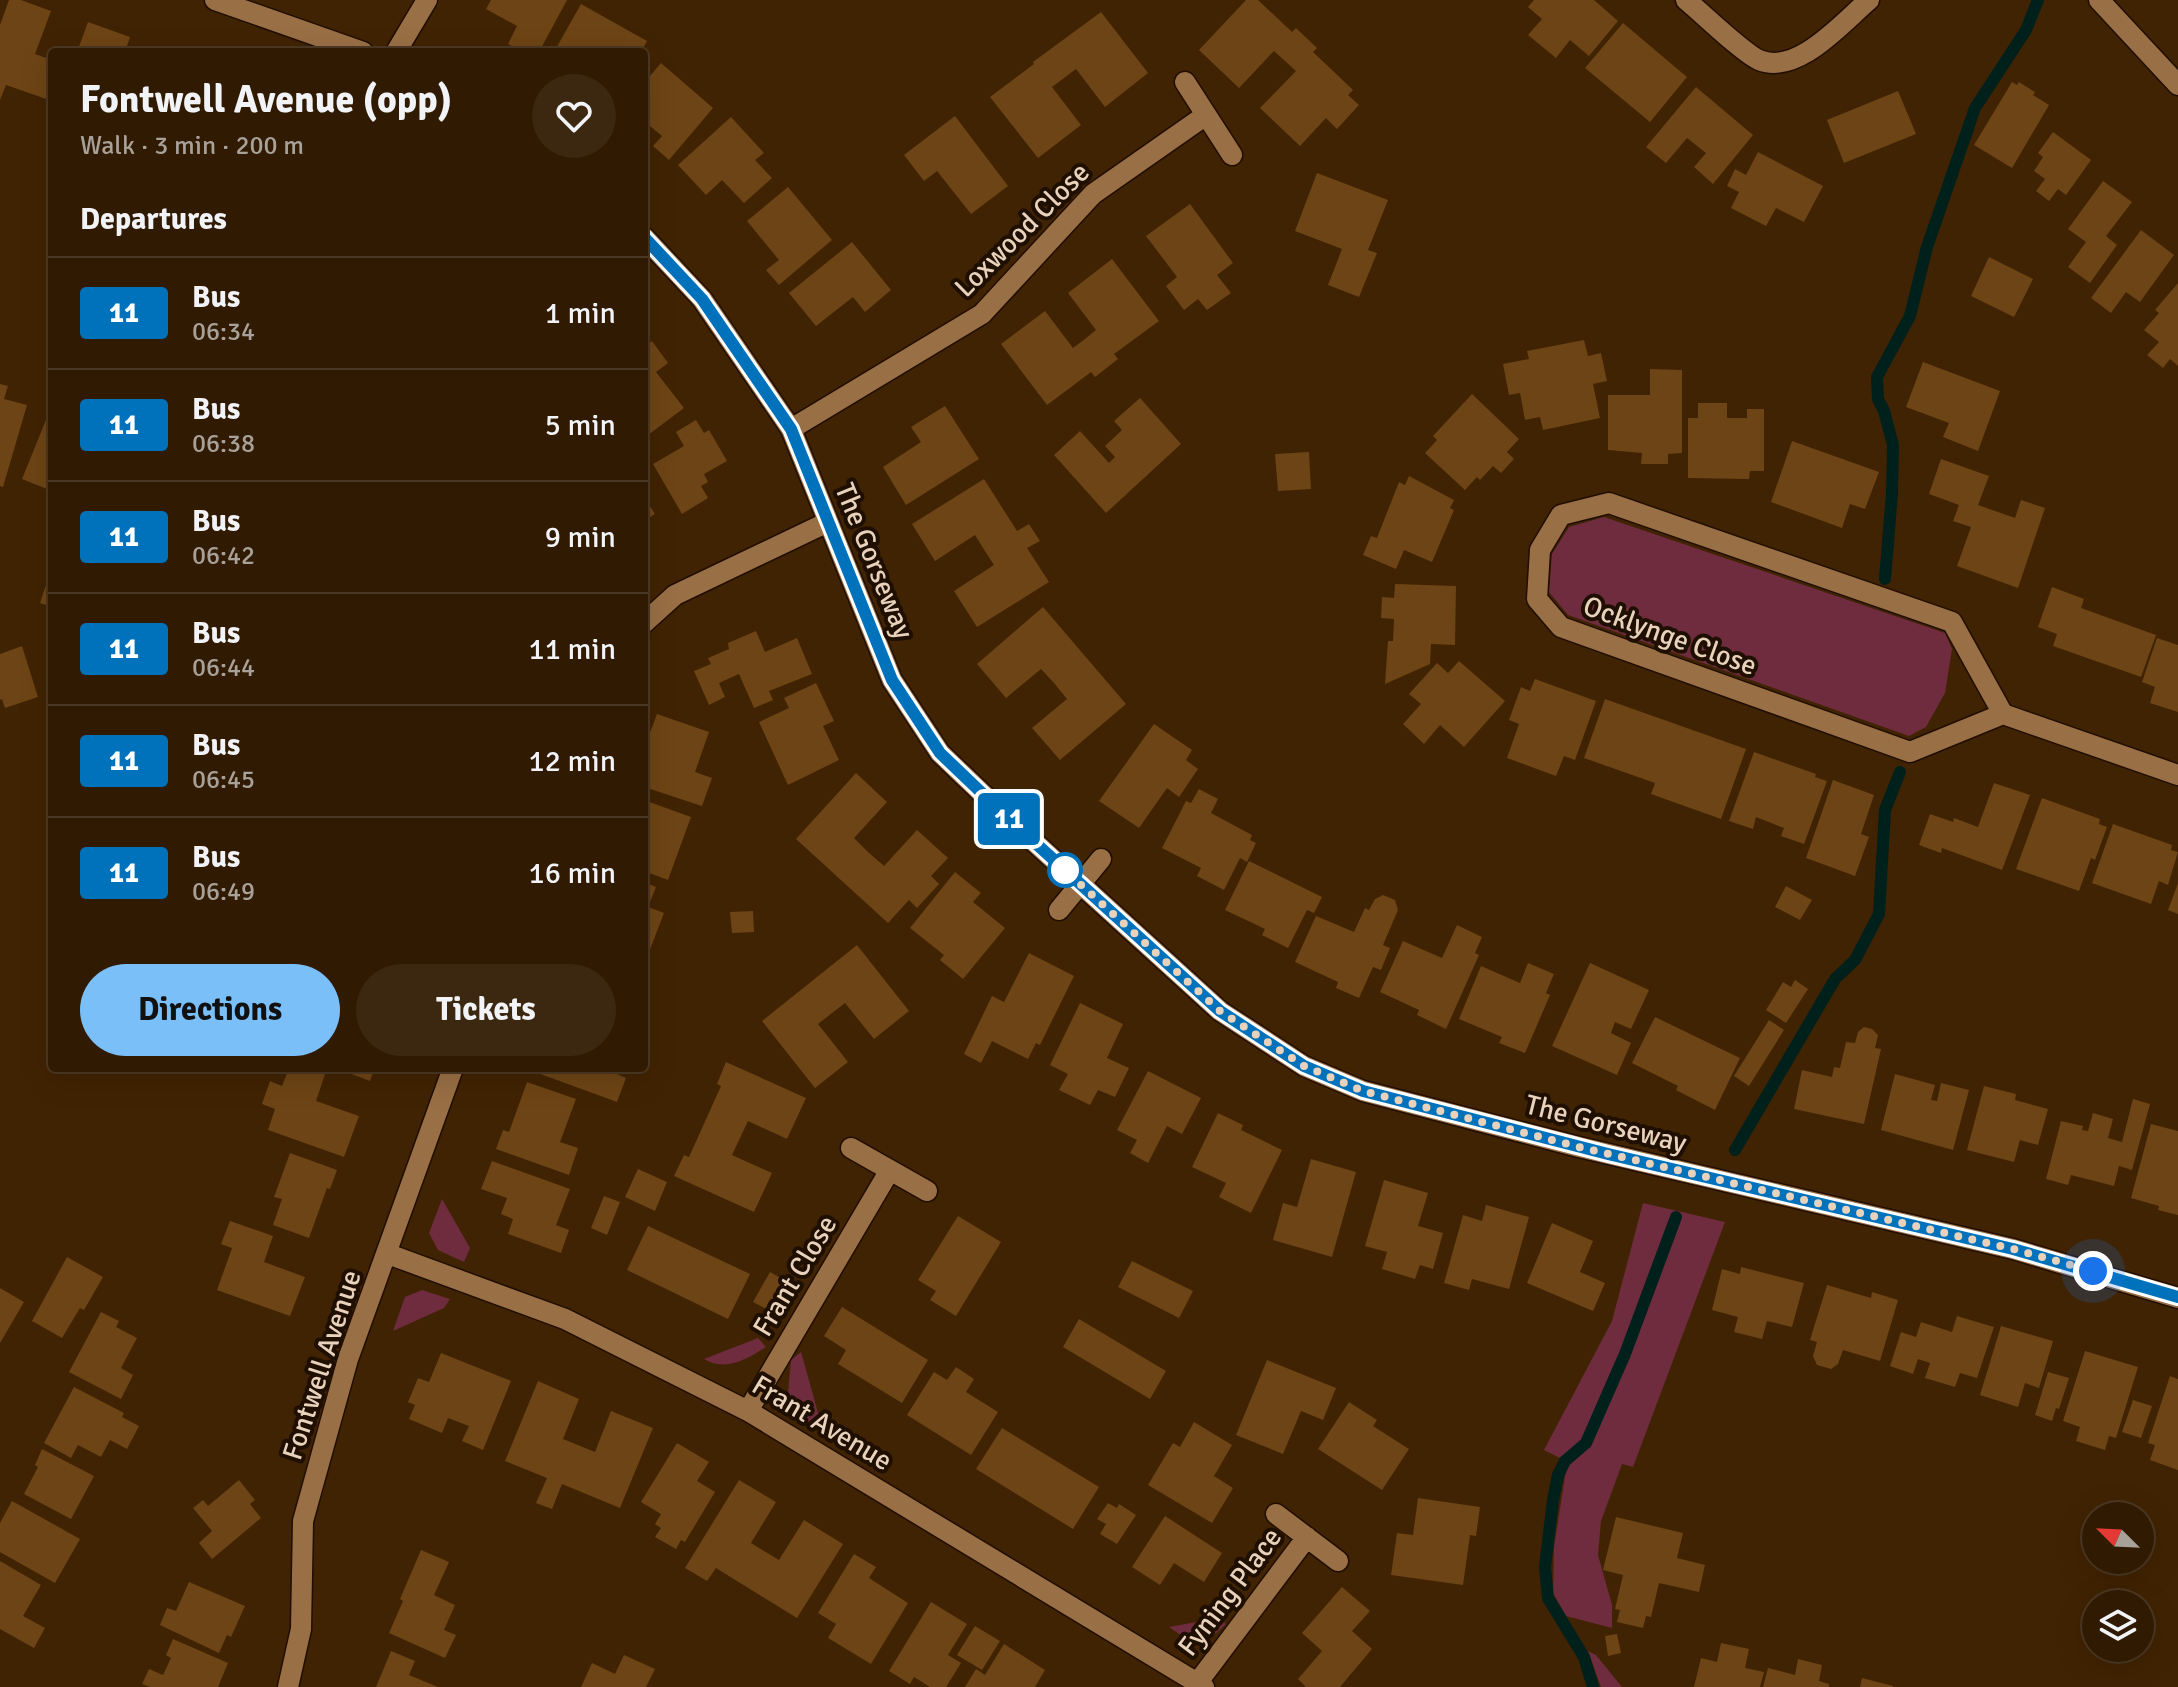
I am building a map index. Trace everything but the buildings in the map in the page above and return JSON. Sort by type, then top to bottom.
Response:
[{"type":"street","points":[[215,0],[345,48]]},
{"type":"street","points":[[398,48],[427,0]]},
{"type":"street","points":[[1686,0],[1757,60],[1779,65],[1799,58],[1869,0]]},
{"type":"street","points":[[2099,0],[2178,85]]},
{"type":"street","points":[[1185,82],[1232,155]]},
{"type":"street","name":"Loxwood Close","points":[[791,429],[982,314],[1093,194],[1206,115]]},
{"type":"street","name":"The Gorseway","points":[[648,241],[702,299],[791,429],[892,680],[940,753],[1220,1011],[1304,1066],[1363,1091],[1595,1151],[2013,1249],[2178,1298]]},
{"type":"street","name":"Ocklynge Close","points":[[1609,503],[1952,622],[2003,714],[1910,752],[1561,627],[1537,599],[1540,550],[1561,515],[1609,503]]},
{"type":"street","points":[[648,619],[675,595],[828,522]]},
{"type":"street","points":[[2003,714],[2178,775]]},
{"type":"street","points":[[1059,910],[1101,859]]},
{"type":"street","name":"Fontwell Avenue","points":[[288,1687],[301,1629],[303,1521],[348,1359],[452,1072]]},
{"type":"street","points":[[851,1148],[927,1191]]},
{"type":"street","name":"Frant Close","points":[[748,1411],[890,1170]]},
{"type":"street","name":"Frant Avenue","points":[[388,1254],[565,1319],[748,1411],[1201,1684]]},
{"type":"street","name":"Fyning Place","points":[[1276,1514],[1338,1561]]},
{"type":"street","name":"Fyning Place","points":[[1201,1684],[1307,1537]]},
{"type":"shaded area","points":[[1604,517],[1945,633],[1952,649],[1945,693],[1926,727],[1909,736],[1568,615],[1549,592],[1552,554],[1569,527]]},
{"type":"shaded area","points":[[442,1199],[470,1248],[464,1262],[438,1250],[429,1233]]},
{"type":"shaded area","points":[[1643,1203],[1725,1222],[1633,1467],[1622,1464],[1601,1521],[1598,1555],[1612,1605],[1612,1628],[1566,1616],[1553,1593],[1554,1547],[1566,1470],[1570,1463],[1544,1450],[1612,1321]]},
{"type":"shaded area","points":[[422,1290],[450,1299],[444,1308],[393,1331],[405,1297]]},
{"type":"shaded area","points":[[758,1338],[766,1347],[744,1359],[720,1364],[704,1359]]},
{"type":"shaded area","points":[[801,1352],[822,1427],[801,1423],[788,1393],[791,1360]]},
{"type":"shaded area","points":[[1218,1618],[1226,1624],[1213,1636],[1194,1644],[1169,1627]]},
{"type":"shaded area","points":[[1588,1651],[1596,1655],[1622,1687],[1601,1687]]},
{"type":"waterway","points":[[1885,579],[1893,445],[1878,399],[1877,377],[1910,316],[1927,247],[1975,108],[2026,30],[2038,0]]},
{"type":"waterway","points":[[1735,1150],[1835,979],[1855,960],[1879,914],[1885,810],[1900,772]]},
{"type":"waterway","points":[[1593,1687],[1584,1657],[1548,1598],[1545,1567],[1553,1500],[1558,1475],[1565,1461],[1586,1443],[1625,1354],[1676,1217]]},
{"type":"bus line","name":"11","points":[[648,241],[702,299],[791,429],[892,680],[940,753],[1220,1011],[1304,1066],[1363,1091],[1780,1196],[2013,1249],[2178,1297]]},
{"type":"route","points":[[1065,870],[1057,863],[1220,1011],[1304,1066],[1363,1091],[1579,1147],[2013,1249],[2093,1271]]}]
